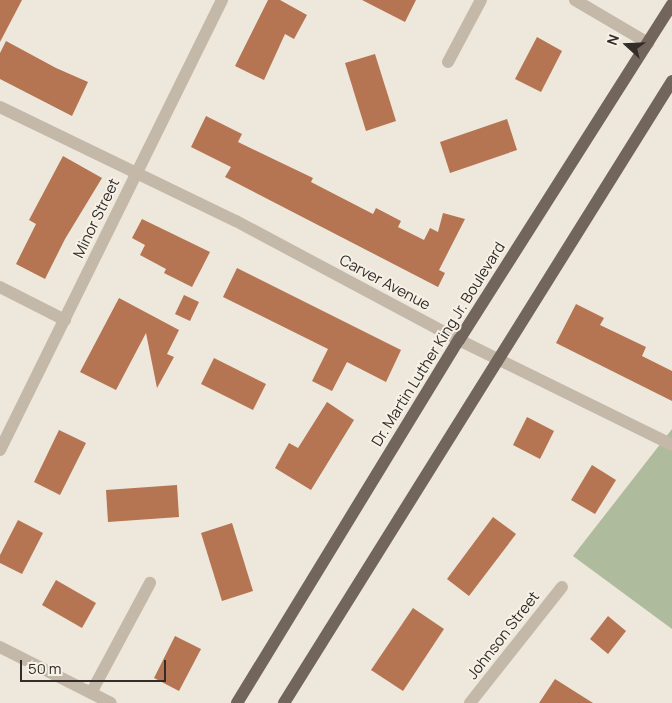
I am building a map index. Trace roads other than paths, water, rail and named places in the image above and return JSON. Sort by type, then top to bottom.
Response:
[{"type":"main road","name":"Dr. Martin Luther King Jr. Boulevard","points":[[237,703],[458,340],[672,5]]},
{"type":"main road","points":[[284,703],[672,81]]},
{"type":"street","name":"Minor Street","points":[[0,450],[222,0]]},
{"type":"street","points":[[448,62],[481,0]]},
{"type":"street","points":[[575,0],[648,43]]},
{"type":"street","name":"Carver Avenue","points":[[0,106],[236,221],[458,340],[672,446]]},
{"type":"street","points":[[0,287],[65,320]]},
{"type":"street","points":[[91,693],[150,583]]},
{"type":"street","name":"Johnson Street","points":[[470,703],[562,587]]},
{"type":"street","points":[[0,647],[111,703]]}]
